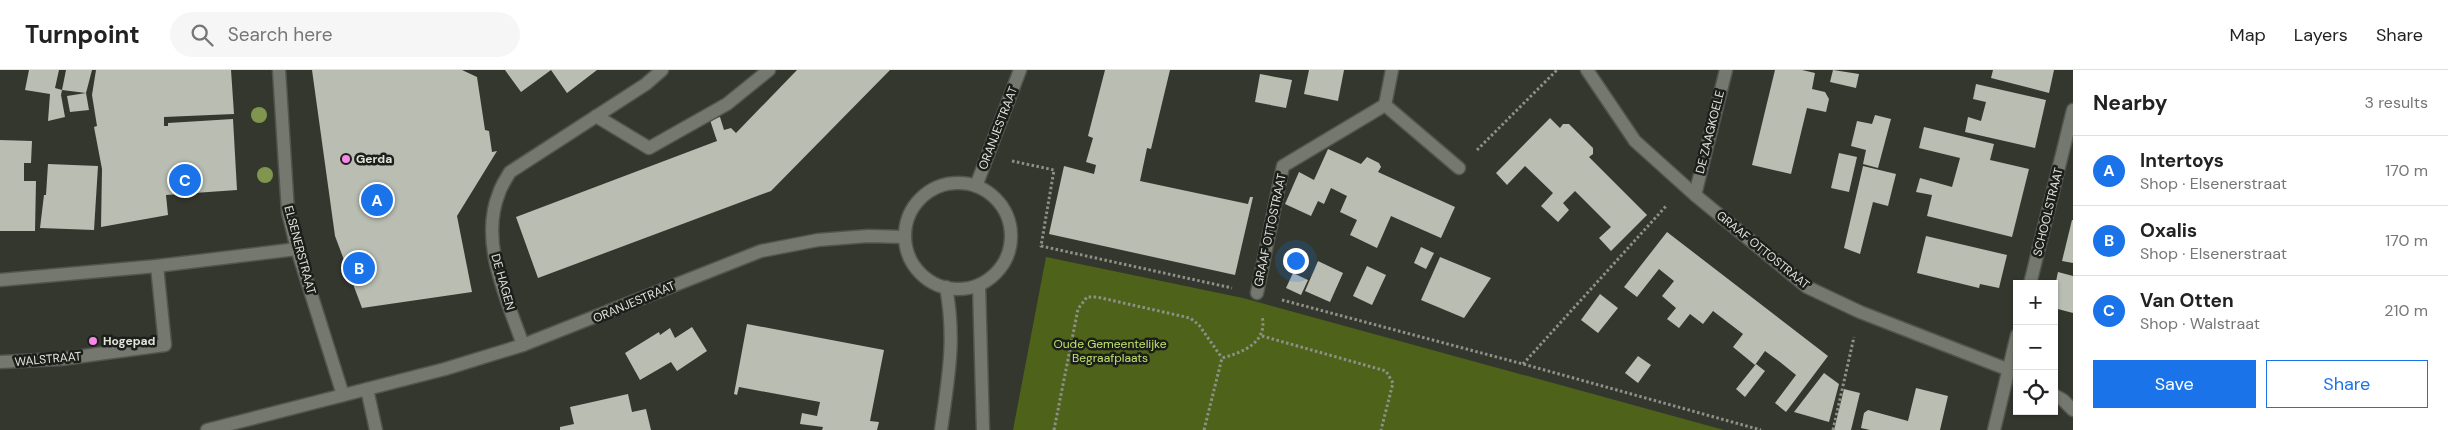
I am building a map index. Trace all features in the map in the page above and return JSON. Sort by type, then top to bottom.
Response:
[{"type":"street","name":"ELSENERSTRAAT","points":[[279,70],[288,212],[297,249],[343,395]]},
{"type":"street","name":"DE HAGEN","points":[[523,346],[495,258],[492,238],[498,193],[510,172],[646,84],[662,70]]},
{"type":"street","points":[[596,116],[649,148],[727,104],[769,70]]},
{"type":"street","name":"ORANJESTRAAT","points":[[976,186],[1020,70]]},
{"type":"street","points":[[1392,70],[1385,105],[1459,168]]},
{"type":"street","name":"GRAAF OTTOSTRAAT","points":[[1587,70],[1635,141],[1695,195],[1807,287],[1860,312],[2013,371]]},
{"type":"street","name":"DE ZAAGKOELE","points":[[1695,195],[1726,70]]},
{"type":"street","name":"GRAAF OTTOSTRAAT","points":[[1257,293],[1283,166],[1385,105]]},
{"type":"street","name":"SCHOOLSTRAAT","points":[[2031,280],[2073,110]]},
{"type":"street","points":[[963,183],[976,186],[994,196],[1007,213],[1012,234],[1008,255],[996,273],[979,285],[963,289],[946,287],[922,275],[907,251],[905,237],[911,212],[927,193],[938,186],[963,183]]},
{"type":"street","name":"ORANJESTRAAT","points":[[367,389],[523,346],[761,251],[818,240],[868,236],[905,237]]},
{"type":"street","points":[[0,280],[157,266],[297,249]]},
{"type":"street","name":"WALSTRAAT","points":[[0,362],[60,359],[165,345],[157,266]]},
{"type":"street","points":[[979,285],[983,430]]},
{"type":"street","points":[[940,430],[952,348],[951,314],[946,287]]},
{"type":"street","points":[[1994,430],[2013,371]]},
{"type":"street","points":[[207,430],[367,389],[376,430]]},
{"type":"street","points":[[2058,397],[2073,410]]},
{"type":"path","points":[[1459,168],[1557,70]]},
{"type":"path","points":[[988,154],[1023,165],[1054,170],[1041,246],[1257,293],[1761,430]]},
{"type":"path","points":[[1523,364],[1686,185]]},
{"type":"path","points":[[1222,358],[1244,350],[1262,336],[1264,323],[1257,293]]},
{"type":"path","points":[[1054,430],[1078,309],[1087,297],[1097,297],[1190,318],[1199,325],[1222,358],[1204,430]]},
{"type":"path","points":[[1833,430],[1860,312]]},
{"type":"path","points":[[1262,336],[1386,371],[1394,383],[1381,430]]},
{"type":"green space","name":"Oude Gemeentelijke Begraafplaats","points":[[1046,257],[1243,298],[1724,430],[1013,430]]},
{"type":"building","points":[[29,70],[59,70],[55,88],[62,90],[61,95],[65,117],[48,121],[50,94],[25,90]]},
{"type":"building","points":[[66,70],[92,70],[86,93],[62,90]]},
{"type":"building","points":[[96,70],[231,70],[234,114],[164,117],[164,126],[168,126],[168,123],[233,119],[237,190],[166,195],[168,215],[101,227],[102,169],[94,127],[97,126],[92,95]]},
{"type":"building","points":[[312,70],[462,70],[477,77],[485,130],[489,131],[492,152],[497,151],[457,216],[472,292],[362,308],[335,236]]},
{"type":"building","points":[[505,70],[551,70],[521,92]]},
{"type":"building","points":[[551,70],[597,70],[567,93]]},
{"type":"building","points":[[797,70],[890,70],[771,191],[538,278],[516,217],[717,141],[710,120],[720,117],[724,130],[731,128],[736,133]]},
{"type":"building","points":[[1105,70],[1170,70],[1151,149],[1147,148],[1140,181],[1248,204],[1250,197],[1253,197],[1235,275],[1049,234],[1064,166],[1094,174],[1096,165],[1086,162],[1093,138],[1088,136]]},
{"type":"building","points":[[1309,70],[1344,70],[1338,101],[1304,94]]},
{"type":"building","points":[[1775,70],[1802,70],[1815,73],[1812,89],[1825,92],[1829,99],[1826,112],[1807,108],[1791,174],[1752,165]]},
{"type":"building","points":[[1833,70],[1859,74],[1856,88],[1830,82]]},
{"type":"building","points":[[1993,70],[2054,70],[2049,93],[1991,78]]},
{"type":"building","points":[[1260,74],[1292,80],[1286,108],[1255,102]]},
{"type":"building","points":[[1976,84],[2046,100],[2035,148],[1965,132],[1968,117],[1981,121],[1986,102],[1973,99]]},
{"type":"building","points":[[86,93],[89,110],[70,112],[67,96]]},
{"type":"building","points":[[1875,115],[1891,119],[1878,168],[1863,164],[1866,150],[1851,146],[1857,121],[1872,124]]},
{"type":"building","points":[[1550,118],[1560,128],[1563,124],[1569,124],[1593,148],[1593,154],[1589,157],[1647,215],[1611,251],[1599,238],[1611,227],[1575,191],[1563,203],[1569,210],[1558,222],[1541,206],[1553,193],[1525,166],[1507,185],[1496,173]]},
{"type":"building","points":[[1924,127],[1994,144],[1990,160],[2029,169],[2012,237],[1927,216],[1932,195],[1916,192],[1920,178],[1952,187],[1960,158],[1919,148]]},
{"type":"building","points":[[0,140],[32,141],[31,163],[24,163],[24,181],[36,181],[35,231],[0,231]]},
{"type":"building","points":[[1328,149],[1361,164],[1367,157],[1379,163],[1381,167],[1378,172],[1455,207],[1441,238],[1391,216],[1377,248],[1350,235],[1357,220],[1340,212],[1347,196],[1331,188],[1324,204],[1318,201],[1311,216],[1285,204],[1299,172],[1314,180]]},
{"type":"building","points":[[1839,153],[1857,157],[1849,192],[1831,188]]},
{"type":"building","points":[[48,164],[98,166],[94,230],[40,228],[44,195],[46,195]]},
{"type":"building","points":[[1863,166],[1896,174],[1888,206],[1873,202],[1860,254],[1844,248]]},
{"type":"building","points":[[2073,220],[2073,263],[2062,261]]},
{"type":"building","points":[[1667,232],[1828,356],[1786,412],[1775,403],[1796,375],[1780,362],[1765,351],[1755,365],[1733,347],[1743,334],[1713,311],[1703,324],[1690,314],[1679,328],[1667,319],[1676,308],[1662,296],[1674,281],[1659,269],[1637,297],[1624,287]]},
{"type":"building","points":[[1926,236],[2007,255],[1999,288],[1980,284],[1979,288],[1917,273]]},
{"type":"building","points":[[1421,247],[1434,253],[1426,269],[1414,263]]},
{"type":"building","points":[[1440,257],[1491,278],[1464,318],[1421,300]]},
{"type":"building","points":[[1318,261],[1343,273],[1330,302],[1305,291]]},
{"type":"building","points":[[1367,266],[1386,275],[1372,305],[1353,296]]},
{"type":"building","points":[[2058,272],[2073,276],[2073,313],[2058,309],[2058,280],[2056,280]]},
{"type":"building","points":[[1293,273],[1308,280],[1301,295],[1286,288]]},
{"type":"building","points":[[1600,294],[1618,308],[1598,333],[1581,320]]},
{"type":"building","points":[[747,324],[884,350],[870,421],[879,422],[877,430],[822,430],[823,427],[800,424],[802,413],[817,416],[820,402],[739,387],[737,395],[734,394]]},
{"type":"building","points":[[692,327],[707,351],[677,371],[671,362],[640,380],[625,353],[659,332],[660,335],[670,328],[675,338]]},
{"type":"building","points":[[1638,356],[1651,365],[1638,383],[1625,373]]},
{"type":"building","points":[[1756,364],[1765,371],[1745,397],[1736,389]]},
{"type":"building","points":[[1824,373],[1839,384],[1829,422],[1794,412]]},
{"type":"building","points":[[1916,388],[1948,396],[1940,430],[1870,430],[1861,428],[1864,413],[1868,410],[1908,421]]},
{"type":"building","points":[[1844,389],[1860,393],[1852,426],[1851,430],[1834,430]]},
{"type":"building","points":[[628,394],[632,412],[646,409],[651,430],[560,430],[560,427],[574,424],[570,407]]},
{"type":"place","name":"Gerda","points":[[346,159]]},
{"type":"place","name":"Van Otten","points":[[185,180]]},
{"type":"place","name":"Intertoys","points":[[377,200]]},
{"type":"place","name":"Oxalis","points":[[359,268]]},
{"type":"place","name":"Hogepad","points":[[93,341]]}]
